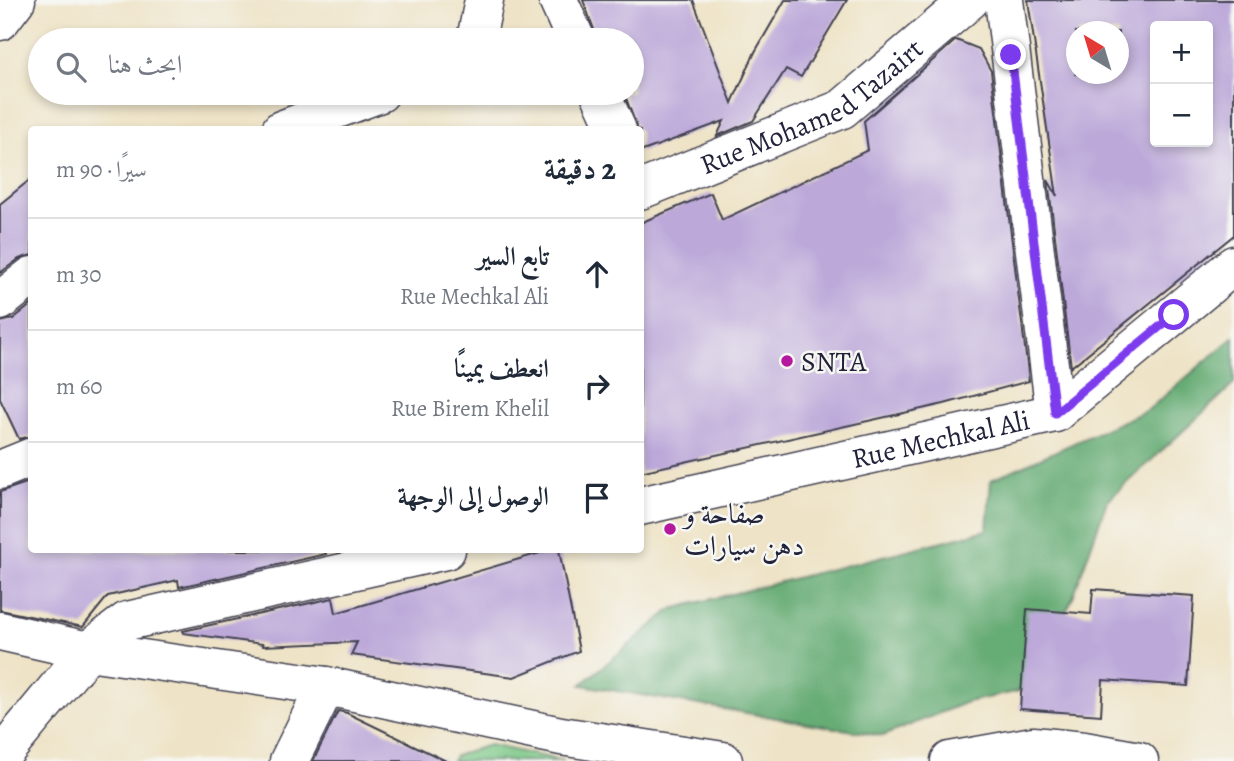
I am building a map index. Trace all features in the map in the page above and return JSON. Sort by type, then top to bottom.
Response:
[{"type":"street","points":[[0,21],[16,0]]},
{"type":"street","points":[[478,28],[484,0]]},
{"type":"street","points":[[558,0],[571,28]]},
{"type":"street","name":"Rue Mohamed Tazairt","points":[[644,185],[842,109],[970,0]]},
{"type":"street","points":[[1004,0],[1055,413]]},
{"type":"street","points":[[292,126],[348,105]]},
{"type":"street","points":[[606,105],[615,126]]},
{"type":"street","name":"Rue Mechkal Ali","points":[[644,505],[1055,413],[1234,265]]},
{"type":"street","points":[[0,301],[28,279]]},
{"type":"street","points":[[0,470],[28,459]]},
{"type":"street","points":[[0,757],[88,651],[127,621],[433,553]]},
{"type":"street","points":[[0,631],[88,651],[326,686],[561,736],[723,761]]},
{"type":"street","points":[[289,761],[326,686]]},
{"type":"street","points":[[950,761],[1032,746],[1084,751],[1139,761]]},
{"type":"green space","points":[[1234,337],[1234,384],[1107,501],[1073,597],[1029,689],[967,702],[883,736],[581,685],[672,609],[987,530],[991,480],[1148,410]]},
{"type":"green space","points":[[489,745],[564,761],[452,761],[455,756]]},
{"type":"building","points":[[583,0],[693,0],[732,103],[755,52],[785,0],[847,0],[801,77],[786,69],[753,121],[717,136],[724,121],[644,151],[644,126],[636,126],[629,105],[644,105],[644,28],[594,28]]},
{"type":"building","points":[[1028,0],[1234,0],[1234,235],[1071,367],[1048,180],[1057,196]]},
{"type":"building","points":[[956,40],[979,49],[991,71],[1029,381],[944,404],[644,471],[644,221],[711,193],[722,220],[868,150],[864,121]]},
{"type":"building","points":[[28,181],[28,256],[19,259],[0,273],[0,204]]},
{"type":"building","points":[[28,307],[28,437],[19,439],[0,399],[0,322],[13,319]]},
{"type":"building","points":[[28,482],[28,553],[326,554],[179,587],[178,580],[108,596],[83,627],[0,610],[0,492]]},
{"type":"building","points":[[540,553],[560,553],[579,651],[514,677],[351,655],[357,642],[263,646],[183,633],[333,598],[336,613]]},
{"type":"building","points":[[1093,589],[1194,596],[1188,686],[1103,680],[1101,715],[1020,709],[1027,609],[1091,614]]},
{"type":"building","points":[[338,711],[347,713],[446,761],[313,761]]},
{"type":"place","name":"SNTA","points":[[787,361]]},
{"type":"place","name":"صفاحة و دهن سيارات","points":[[670,529]]},
{"type":"route","points":[[1011,55],[1055,413],[1174,315]]}]
